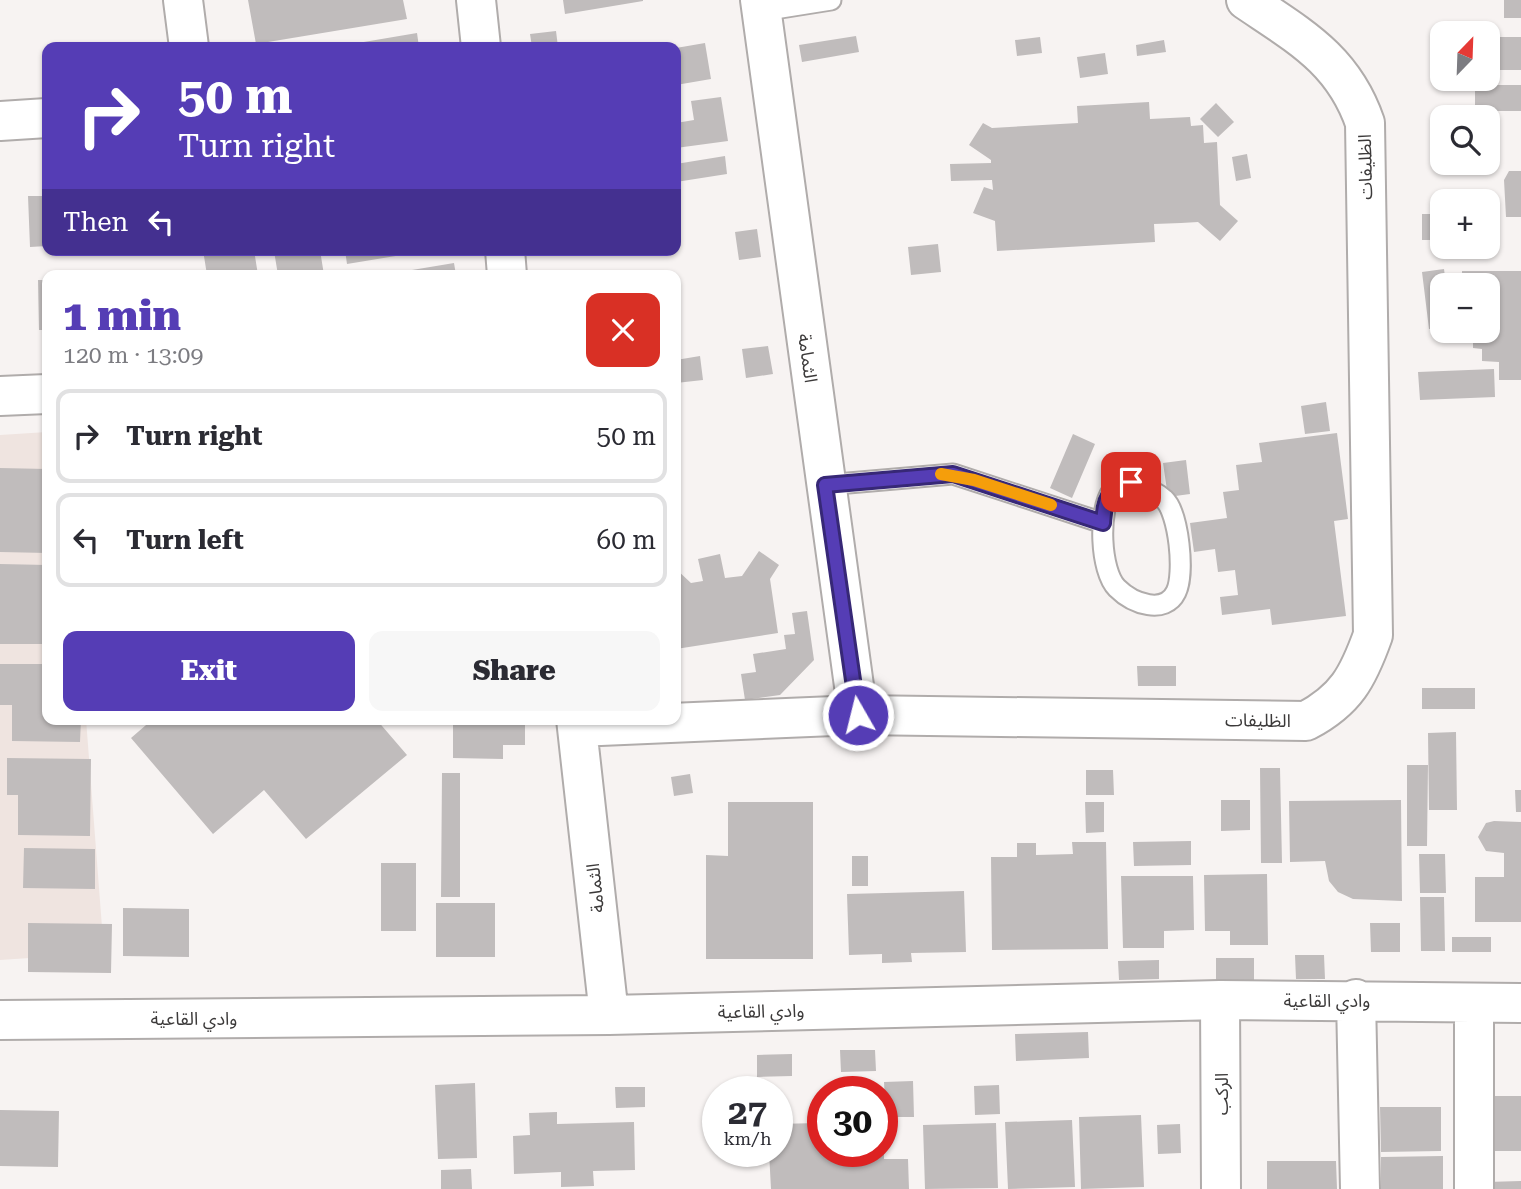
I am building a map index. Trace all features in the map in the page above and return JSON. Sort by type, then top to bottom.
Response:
[{"type":"street","points":[[183,0],[188,42]]},
{"type":"street","points":[[475,0],[480,42]]},
{"type":"street","name":"الظليفات","points":[[681,720],[858,715],[1306,721],[1332,707],[1350,686],[1363,663],[1373,635],[1365,123],[1357,101],[1330,62],[1315,47],[1246,0]]},
{"type":"street","name":"الثمامة","points":[[761,5],[858,715]]},
{"type":"street","points":[[0,121],[42,118]]},
{"type":"street","points":[[0,396],[42,394]]},
{"type":"street","name":"الثمامة","points":[[576,725],[609,1015]]},
{"type":"street","points":[[1356,999],[1360,1189]]},
{"type":"street","name":"وادي القاعية","points":[[0,1020],[609,1015],[1220,1000],[1356,999],[1521,1003]]},
{"type":"street","name":"الركب","points":[[1220,1000],[1221,1189]]},
{"type":"street","points":[[1474,1003],[1474,1189]]},
{"type":"lane","points":[[761,5],[831,0]]},
{"type":"lane","points":[[825,485],[953,474],[1103,523]]},
{"type":"lane","points":[[1131,482],[1166,500],[1175,515],[1180,562],[1178,588],[1172,601],[1162,607],[1150,605],[1117,589],[1109,575],[1103,523],[1105,502],[1114,488],[1131,482]]},
{"type":"shaded area","points":[[42,432],[42,725],[86,725],[104,953],[0,960],[0,435]]},
{"type":"building","points":[[248,0],[403,0],[407,19],[256,42]]},
{"type":"building","points":[[563,0],[643,0],[643,1],[565,14]]},
{"type":"building","points":[[1504,0],[1521,0],[1521,18],[1504,18]]},
{"type":"building","points":[[556,31],[557,42],[531,42],[530,34]]},
{"type":"building","points":[[417,33],[418,42],[364,42]]},
{"type":"building","points":[[856,36],[859,52],[802,62],[799,45]]},
{"type":"building","points":[[1040,37],[1042,53],[1017,56],[1015,40]]},
{"type":"building","points":[[1500,37],[1521,37],[1521,70],[1500,70]]},
{"type":"building","points":[[1164,40],[1166,52],[1137,56],[1136,45]]},
{"type":"building","points":[[705,43],[711,79],[681,84],[681,47]]},
{"type":"building","points":[[1105,53],[1108,74],[1080,78],[1077,57]]},
{"type":"building","points":[[1500,85],[1521,85],[1521,111],[1500,111],[1500,105],[1475,105],[1475,91],[1500,91]]},
{"type":"building","points":[[721,97],[728,141],[681,147],[681,122],[694,120],[691,101]]},
{"type":"building","points":[[1149,102],[1150,119],[1190,117],[1191,126],[1203,125],[1204,143],[1217,142],[1220,205],[1238,221],[1220,241],[1198,222],[1154,224],[1155,242],[997,251],[995,221],[973,213],[984,187],[993,190],[992,180],[951,181],[950,164],[991,163],[991,160],[969,145],[983,123],[992,128],[1078,123],[1077,106]]},
{"type":"building","points":[[1216,103],[1234,122],[1218,137],[1200,119]]},
{"type":"building","points":[[1247,154],[1251,178],[1236,181],[1232,157]]},
{"type":"building","points":[[725,156],[727,174],[681,181],[681,163]]},
{"type":"building","points":[[1509,171],[1521,171],[1521,217],[1506,217],[1504,180]]},
{"type":"building","points":[[28,196],[42,196],[42,246],[30,247]]},
{"type":"building","points":[[1422,214],[1430,214],[1430,240],[1422,240]]},
{"type":"building","points":[[757,229],[761,257],[739,260],[735,232]]},
{"type":"building","points":[[938,244],[941,272],[911,275],[908,247]]},
{"type":"building","points":[[204,256],[255,256],[257,270],[206,270]]},
{"type":"building","points":[[275,256],[321,256],[323,270],[277,270]]},
{"type":"building","points":[[346,256],[396,256],[347,264]]},
{"type":"building","points":[[454,263],[455,270],[412,270]]},
{"type":"building","points":[[1444,269],[1444,273],[1430,273],[1430,329],[1429,329],[1422,272]]},
{"type":"building","points":[[1521,271],[1521,380],[1499,380],[1499,362],[1482,361],[1482,349],[1473,348],[1473,343],[1500,343],[1500,273],[1462,273]]},
{"type":"building","points":[[38,280],[42,280],[42,330],[39,330]]},
{"type":"building","points":[[768,346],[773,374],[746,378],[742,349]]},
{"type":"building","points":[[700,356],[703,380],[681,382],[681,359]]},
{"type":"building","points":[[1494,369],[1495,397],[1420,400],[1418,372]]},
{"type":"building","points":[[1326,402],[1330,431],[1305,434],[1301,406]]},
{"type":"building","points":[[1337,433],[1348,519],[1334,521],[1346,616],[1272,625],[1270,609],[1222,615],[1220,597],[1238,595],[1235,570],[1218,572],[1215,549],[1194,552],[1190,523],[1227,518],[1223,492],[1239,490],[1236,465],[1262,462],[1259,443]]},
{"type":"building","points":[[1073,434],[1095,444],[1072,498],[1050,488]]},
{"type":"building","points":[[1186,460],[1190,494],[1168,497],[1163,463]]},
{"type":"building","points":[[0,468],[42,469],[42,553],[0,552]]},
{"type":"building","points":[[759,551],[779,565],[770,579],[778,633],[681,648],[681,574],[691,583],[703,581],[698,559],[720,554],[725,578],[742,576]]},
{"type":"building","points":[[0,564],[42,565],[42,644],[0,644]]},
{"type":"building","points":[[807,611],[814,660],[780,695],[745,700],[741,674],[756,672],[753,654],[786,649],[784,635],[795,634],[792,613]]},
{"type":"building","points":[[0,664],[42,664],[42,725],[81,725],[80,742],[12,741],[12,705],[0,705]]},
{"type":"building","points":[[1137,666],[1176,666],[1176,686],[1138,686]]},
{"type":"building","points":[[1422,688],[1475,688],[1475,709],[1422,709]]},
{"type":"building","points":[[146,725],[381,725],[407,755],[306,839],[264,790],[213,834],[131,738]]},
{"type":"building","points":[[453,725],[525,725],[525,745],[503,745],[503,759],[453,758]]},
{"type":"building","points":[[1456,732],[1457,810],[1429,810],[1428,733]]},
{"type":"building","points":[[7,758],[91,759],[90,836],[18,835],[18,795],[7,795]]},
{"type":"building","points":[[1407,765],[1428,765],[1427,846],[1407,846]]},
{"type":"building","points":[[1260,768],[1280,768],[1282,863],[1261,863]]},
{"type":"building","points":[[1086,770],[1113,770],[1114,795],[1086,795]]},
{"type":"building","points":[[442,773],[460,773],[460,897],[441,897]]},
{"type":"building","points":[[690,774],[693,793],[674,796],[671,777]]},
{"type":"building","points":[[1515,790],[1521,790],[1521,812],[1516,812]]},
{"type":"building","points":[[1221,800],[1250,800],[1250,830],[1221,831]]},
{"type":"building","points":[[1401,800],[1402,901],[1353,899],[1338,892],[1329,881],[1325,861],[1290,862],[1289,801]]},
{"type":"building","points":[[728,802],[813,802],[813,959],[706,959],[706,855],[728,856]]},
{"type":"building","points":[[1085,802],[1104,802],[1104,832],[1086,833]]},
{"type":"building","points":[[1521,822],[1521,922],[1475,922],[1475,877],[1504,877],[1504,853],[1486,851],[1478,837],[1486,823]]},
{"type":"building","points":[[1191,841],[1191,865],[1134,866],[1133,842]]},
{"type":"building","points":[[1072,842],[1106,842],[1108,949],[992,950],[991,857],[1017,857],[1017,843],[1036,843],[1036,855],[1073,854]]},
{"type":"building","points":[[24,848],[95,849],[95,889],[23,888]]},
{"type":"building","points":[[1419,854],[1445,854],[1446,893],[1420,893]]},
{"type":"building","points":[[852,856],[868,856],[868,886],[852,886]]},
{"type":"building","points":[[381,863],[416,863],[416,931],[381,931]]},
{"type":"building","points":[[1267,874],[1268,945],[1230,945],[1230,931],[1205,931],[1204,875]]},
{"type":"building","points":[[1121,876],[1193,876],[1194,930],[1164,931],[1164,948],[1123,948]]},
{"type":"building","points":[[964,891],[966,952],[911,953],[912,962],[882,963],[882,954],[849,955],[847,894]]},
{"type":"building","points":[[1420,897],[1444,897],[1445,951],[1421,951]]},
{"type":"building","points":[[436,903],[495,903],[495,957],[436,957]]},
{"type":"building","points":[[123,908],[189,909],[189,957],[123,956]]},
{"type":"building","points":[[28,923],[112,924],[111,973],[28,972]]},
{"type":"building","points":[[1370,923],[1400,923],[1400,952],[1371,952]]},
{"type":"building","points":[[1452,937],[1491,937],[1491,952],[1452,952]]},
{"type":"building","points":[[1295,955],[1324,955],[1325,979],[1296,979]]},
{"type":"building","points":[[1216,958],[1254,958],[1254,981],[1216,981]]},
{"type":"building","points":[[1159,960],[1159,979],[1119,980],[1118,961]]},
{"type":"building","points":[[1088,1032],[1089,1058],[1016,1061],[1015,1034]]},
{"type":"building","points":[[840,1050],[875,1050],[876,1071],[841,1072]]},
{"type":"building","points":[[792,1054],[792,1076],[757,1076],[757,1055]]},
{"type":"building","points":[[913,1081],[914,1117],[898,1117],[898,1082]]},
{"type":"building","points":[[475,1083],[477,1158],[438,1159],[435,1085]]},
{"type":"building","points":[[999,1085],[1000,1114],[975,1115],[974,1086]]},
{"type":"building","points":[[615,1087],[645,1087],[645,1107],[616,1108]]},
{"type":"building","points":[[1480,1096],[1521,1096],[1521,1151],[1480,1151]]},
{"type":"building","points":[[1380,1107],[1441,1107],[1441,1151],[1381,1152]]},
{"type":"building","points":[[0,1110],[59,1111],[58,1167],[0,1166]]},
{"type":"building","points":[[557,1112],[557,1124],[634,1122],[635,1170],[593,1171],[594,1186],[561,1187],[561,1172],[514,1174],[513,1136],[530,1135],[529,1113]]},
{"type":"building","points":[[1141,1115],[1144,1187],[1081,1189],[1079,1117]]},
{"type":"building","points":[[1072,1120],[1075,1187],[1008,1189],[1005,1122]]},
{"type":"building","points":[[807,1123],[807,1167],[898,1167],[898,1159],[908,1159],[909,1189],[771,1189],[770,1167],[793,1167],[793,1124]]},
{"type":"building","points":[[996,1123],[998,1188],[925,1189],[923,1125]]},
{"type":"building","points":[[1180,1124],[1181,1153],[1158,1154],[1157,1125]]},
{"type":"building","points":[[1443,1156],[1443,1189],[1381,1189],[1381,1157]]},
{"type":"building","points":[[1267,1161],[1336,1161],[1337,1189],[1267,1189]]},
{"type":"building","points":[[471,1169],[472,1189],[441,1189],[441,1170]]},
{"type":"building","points":[[1521,1181],[1521,1189],[1487,1189],[1487,1182]]},
{"type":"slow traffic","points":[[941,474],[953,474],[1051,505]]},
{"type":"route","points":[[858,715],[825,485],[953,474],[1103,523],[1105,502],[1114,488],[1131,482]]}]
